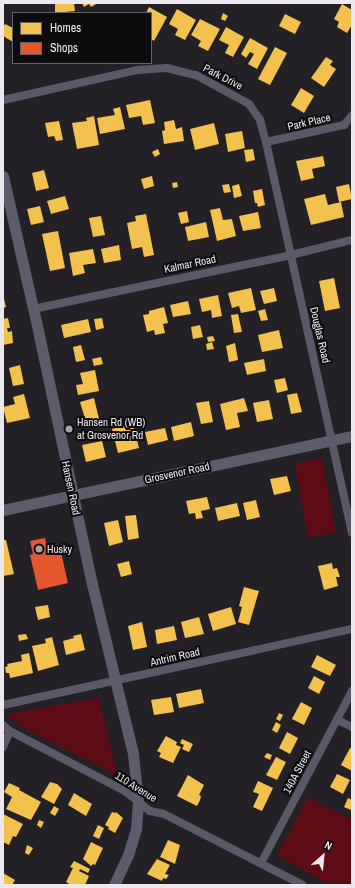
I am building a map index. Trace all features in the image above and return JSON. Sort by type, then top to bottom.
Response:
[{"type":"main road","name":"Hansen Road","points":[[3,176],[92,584],[133,754],[138,801],[134,836],[128,855],[114,885]]},
{"type":"main road","name":"Grosvenor Road","points":[[3,510],[352,436]]},
{"type":"street","name":"Park Drive","points":[[3,100],[137,70],[167,68],[196,75],[249,104],[260,120],[266,142]]},
{"type":"street","name":"Park Place","points":[[266,142],[344,125],[352,115]]},
{"type":"street","name":"Douglas Road","points":[[266,142],[352,533]]},
{"type":"street","name":"Kalmar Road","points":[[33,309],[290,255],[352,240]]},
{"type":"street","name":"Antrim Road","points":[[3,705],[98,683],[116,681],[352,629]]},
{"type":"street","name":"140A Street","points":[[261,863],[352,691]]},
{"type":"street","points":[[338,720],[352,727]]},
{"type":"street","name":"110 Avenue","points":[[3,725],[10,731],[125,790],[150,811],[164,814],[303,885]]},
{"type":"street","points":[[3,747],[10,731]]},
{"type":"shaded area","points":[[322,458],[336,532],[308,537],[295,464]]},
{"type":"shaded area","points":[[99,698],[117,775],[23,728],[7,714]]},
{"type":"shaded area","points":[[308,797],[352,820],[352,885],[331,885],[277,855]]},
{"type":"building: Homes","points":[[55,3],[74,3],[75,11],[55,12]]},
{"type":"building: Homes","points":[[82,3],[98,3],[91,7],[89,4],[84,7]]},
{"type":"building: Homes","points":[[342,4],[352,10],[352,25],[347,33],[337,27],[339,22],[334,19]]},
{"type":"building: Homes","points":[[149,7],[167,17],[154,41],[152,40],[152,12],[146,12]]},
{"type":"building: Homes","points":[[177,9],[196,20],[185,40],[175,35],[178,29],[169,24]]},
{"type":"building: Homes","points":[[223,13],[228,16],[225,21],[221,19]]},
{"type":"building: Homes","points":[[285,14],[301,22],[295,34],[279,26]]},
{"type":"building: Homes","points":[[200,19],[220,29],[208,51],[198,46],[201,41],[191,35]]},
{"type":"building: Homes","points":[[5,24],[12,28],[12,41],[3,36],[3,28]]},
{"type":"building: Homes","points":[[226,27],[244,37],[233,57],[225,53],[229,45],[219,40]]},
{"type":"building: Homes","points":[[250,38],[268,48],[257,69],[248,64],[254,54],[250,52],[246,58],[241,54]]},
{"type":"building: Homes","points":[[275,47],[287,53],[270,85],[258,79]]},
{"type":"building: Homes","points":[[326,57],[333,61],[330,65],[336,69],[324,87],[311,78]]},
{"type":"building: Homes","points":[[301,88],[314,96],[304,113],[291,105]]},
{"type":"building: Homes","points":[[150,100],[155,123],[143,125],[141,116],[129,118],[126,105]]},
{"type":"building: Homes","points":[[120,107],[125,129],[100,134],[97,118],[115,115],[113,109]]},
{"type":"building: Homes","points":[[94,116],[99,145],[77,149],[72,123],[87,121],[86,118]]},
{"type":"building: Homes","points":[[174,120],[176,129],[182,127],[184,141],[164,144],[162,131],[165,130],[164,122]]},
{"type":"building: Homes","points":[[59,121],[63,140],[56,141],[54,136],[48,137],[45,123]]},
{"type":"building: Homes","points":[[214,123],[219,144],[195,150],[190,129]]},
{"type":"building: Homes","points":[[242,131],[245,148],[228,152],[225,134]]},
{"type":"building: Homes","points":[[158,149],[160,154],[155,157],[152,152]]},
{"type":"building: Homes","points":[[253,149],[255,160],[246,162],[244,150]]},
{"type":"building: Homes","points":[[323,156],[325,166],[312,169],[314,178],[301,181],[296,161]]},
{"type":"building: Homes","points":[[44,170],[49,188],[36,191],[32,173]]},
{"type":"building: Homes","points":[[152,176],[154,186],[144,189],[141,179]]},
{"type":"building: Homes","points":[[177,182],[178,187],[173,188],[172,183]]},
{"type":"building: Homes","points":[[229,184],[231,192],[224,193],[222,185]]},
{"type":"building: Homes","points":[[239,184],[242,196],[234,198],[232,186]]},
{"type":"building: Homes","points":[[349,184],[352,199],[339,202],[336,187]]},
{"type":"building: Homes","points":[[262,189],[265,205],[258,207],[257,203],[255,203],[253,191]]},
{"type":"building: Homes","points":[[325,194],[328,205],[341,202],[344,217],[311,225],[304,199]]},
{"type":"building: Homes","points":[[65,196],[69,209],[51,214],[47,201]]},
{"type":"building: Homes","points":[[40,206],[44,222],[31,225],[27,209]]},
{"type":"building: Homes","points":[[220,208],[223,220],[232,219],[236,236],[217,241],[210,210]]},
{"type":"building: Homes","points":[[187,211],[189,222],[181,224],[178,213]]},
{"type":"building: Homes","points":[[258,212],[261,228],[243,231],[239,216]]},
{"type":"building: Homes","points":[[146,214],[154,255],[144,257],[142,247],[132,249],[127,223],[136,221],[135,216]]},
{"type":"building: Homes","points":[[101,216],[105,235],[93,237],[89,218]]},
{"type":"building: Homes","points":[[206,222],[209,237],[188,241],[185,227]]},
{"type":"building: Homes","points":[[58,231],[65,268],[50,271],[42,234]]},
{"type":"building: Homes","points":[[119,245],[121,260],[104,263],[101,249]]},
{"type":"building: Homes","points":[[93,249],[96,263],[83,265],[85,273],[73,276],[69,253]]},
{"type":"building: Homes","points":[[334,278],[340,308],[325,311],[319,281]]},
{"type":"building: Homes","points":[[251,288],[256,310],[241,313],[239,306],[232,308],[228,293]]},
{"type":"building: Homes","points":[[274,288],[277,301],[264,304],[260,291]]},
{"type":"building: Homes","points":[[3,295],[6,307],[3,308]]},
{"type":"building: Homes","points":[[218,295],[222,316],[212,318],[211,310],[202,312],[199,299]]},
{"type":"building: Homes","points":[[188,301],[191,314],[173,317],[170,305]]},
{"type":"building: Homes","points":[[164,307],[168,323],[163,324],[165,333],[155,335],[154,330],[147,332],[143,315],[149,314],[149,311]]},
{"type":"building: Homes","points":[[265,309],[268,320],[261,321],[258,311]]},
{"type":"building: Homes","points":[[238,314],[242,332],[234,333],[231,315]]},
{"type":"building: Homes","points":[[8,318],[10,328],[7,328],[8,332],[12,331],[13,343],[3,345],[3,319]]},
{"type":"building: Homes","points":[[102,318],[104,328],[96,330],[94,319]]},
{"type":"building: Homes","points":[[88,319],[91,332],[64,338],[61,325]]},
{"type":"building: Homes","points":[[200,325],[203,337],[193,339],[191,327]]},
{"type":"building: Homes","points":[[279,330],[283,348],[262,352],[258,335]]},
{"type":"building: Homes","points":[[213,336],[215,341],[208,342],[207,337]]},
{"type":"building: Homes","points":[[212,342],[214,349],[207,350],[206,344]]},
{"type":"building: Homes","points":[[235,343],[238,360],[229,362],[226,346]]},
{"type":"building: Homes","points":[[81,345],[85,360],[76,362],[73,347]]},
{"type":"building: Homes","points":[[101,357],[103,364],[94,366],[92,359]]},
{"type":"building: Homes","points":[[264,359],[266,371],[247,375],[244,363]]},
{"type":"building: Homes","points":[[20,365],[24,384],[13,386],[9,368]]},
{"type":"building: Homes","points":[[95,370],[99,391],[78,395],[76,385],[83,384],[80,373]]},
{"type":"building: Homes","points":[[285,378],[288,390],[277,393],[274,380]]},
{"type":"building: Homes","points":[[297,393],[302,412],[291,414],[287,395]]},
{"type":"building: Homes","points":[[24,394],[30,418],[7,423],[3,407],[15,404],[13,397]]},
{"type":"building: Homes","points":[[94,398],[99,419],[86,422],[80,402]]},
{"type":"building: Homes","points":[[244,398],[248,411],[237,413],[240,427],[226,430],[220,404]]},
{"type":"building: Homes","points":[[269,400],[273,419],[257,422],[253,403]]},
{"type":"building: Homes","points":[[209,401],[213,422],[201,424],[196,403]]},
{"type":"building: Homes","points":[[191,422],[194,436],[174,441],[171,427]]},
{"type":"building: Homes","points":[[133,424],[139,448],[118,453],[112,429]]},
{"type":"building: Homes","points":[[165,428],[168,440],[148,445],[145,432]]},
{"type":"building: Homes","points":[[102,441],[106,457],[86,462],[82,445]]},
{"type":"building: Homes","points":[[287,476],[291,491],[274,495],[270,479]]},
{"type":"building: Homes","points":[[207,497],[210,509],[201,511],[203,518],[196,519],[195,513],[189,514],[186,501]]},
{"type":"building: Homes","points":[[256,500],[260,517],[247,520],[243,503]]},
{"type":"building: Homes","points":[[237,503],[240,516],[218,521],[215,508]]},
{"type":"building: Homes","points":[[136,515],[139,538],[128,540],[125,516]]},
{"type":"building: Homes","points":[[118,520],[123,542],[109,546],[104,523]]},
{"type":"building: Homes","points":[[3,540],[6,540],[14,574],[3,576]]},
{"type":"building: Homes","points":[[129,561],[132,574],[121,577],[117,564]]},
{"type":"building: Homes","points":[[332,563],[333,569],[337,568],[340,577],[336,577],[338,586],[324,590],[318,566]]},
{"type":"building: Homes","points":[[244,587],[259,591],[249,625],[238,622],[242,607],[239,606]]},
{"type":"building: Homes","points":[[48,605],[50,617],[38,620],[35,607]]},
{"type":"building: Homes","points":[[231,607],[236,624],[213,631],[208,614]]},
{"type":"building: Homes","points":[[199,617],[204,634],[185,638],[181,622]]},
{"type":"building: Homes","points":[[142,622],[147,647],[133,650],[128,626]]},
{"type":"building: Homes","points":[[174,626],[177,640],[157,644],[155,630]]},
{"type":"building: Homes","points":[[26,634],[28,639],[19,641],[18,635]]},
{"type":"building: Homes","points":[[81,634],[85,650],[66,655],[63,641]]},
{"type":"building: Homes","points":[[52,637],[59,665],[38,671],[32,646],[46,643],[45,639]]},
{"type":"building: Homes","points":[[29,653],[33,673],[10,678],[9,673],[6,673],[5,667],[8,666],[7,664],[22,661],[21,655]]},
{"type":"building: Homes","points":[[317,655],[336,665],[330,676],[311,667]]},
{"type":"building: Homes","points":[[314,676],[325,682],[319,694],[308,688]]},
{"type":"building: Homes","points":[[201,689],[204,703],[179,708],[176,694]]},
{"type":"building: Homes","points":[[171,697],[174,712],[154,715],[151,700]]},
{"type":"building: Homes","points":[[301,702],[312,708],[304,725],[292,719]]},
{"type":"building: Homes","points":[[279,713],[283,715],[280,721],[276,719]]},
{"type":"building: Homes","points":[[276,722],[281,725],[277,733],[272,730]]},
{"type":"building: Homes","points":[[287,732],[298,738],[290,754],[279,748]]},
{"type":"building: Homes","points":[[166,736],[177,742],[176,745],[181,747],[173,763],[159,757],[161,753],[157,751]]},
{"type":"building: Homes","points":[[182,739],[193,744],[189,752],[182,749],[184,745],[180,743]]},
{"type":"building: Homes","points":[[350,748],[352,749],[352,771],[341,765]]},
{"type":"building: Homes","points":[[267,753],[272,755],[270,760],[264,757]]},
{"type":"building: Homes","points":[[276,757],[286,762],[277,780],[266,775]]},
{"type":"building: Homes","points":[[337,774],[350,780],[343,794],[330,787]]},
{"type":"building: Homes","points":[[188,775],[204,785],[199,795],[201,796],[197,806],[177,796]]},
{"type":"building: Homes","points":[[258,781],[273,788],[262,811],[253,807],[259,794],[253,792]]},
{"type":"building: Homes","points":[[50,782],[57,784],[62,789],[54,804],[41,797]]},
{"type":"building: Homes","points":[[9,783],[20,788],[19,790],[41,802],[31,820],[6,809],[12,797],[4,792]]},
{"type":"building: Homes","points":[[74,793],[92,804],[86,816],[68,805]]},
{"type":"building: Homes","points":[[348,798],[352,800],[351,810],[344,807]]},
{"type":"building: Homes","points":[[54,806],[59,809],[55,816],[50,813]]},
{"type":"building: Homes","points":[[112,812],[116,812],[123,818],[115,833],[108,829],[109,827],[105,825]]},
{"type":"building: Homes","points":[[3,814],[23,824],[16,837],[13,836],[9,845],[3,842]]},
{"type":"building: Homes","points":[[39,820],[44,822],[41,828],[37,825]]},
{"type":"building: Homes","points":[[98,825],[104,828],[99,839],[93,836]]},
{"type":"building: Homes","points":[[168,840],[180,845],[175,864],[160,857]]},
{"type":"building: Homes","points":[[91,842],[103,848],[95,865],[93,864],[91,866],[83,859]]},
{"type":"building: Homes","points":[[27,845],[33,848],[29,855],[25,853]]},
{"type":"building: Homes","points":[[157,859],[170,865],[165,874],[169,875],[166,879],[163,878],[162,881],[147,874]]},
{"type":"building: Homes","points":[[74,861],[90,869],[88,873],[80,869],[79,871],[89,876],[85,885],[71,885],[66,882],[73,868],[70,867]]},
{"type":"building: Homes","points":[[3,873],[15,880],[12,885],[3,885]]},
{"type":"building: Shops","points":[[45,538],[48,550],[60,548],[68,583],[38,590],[30,555],[33,554],[30,541]]},
{"type":"place","name":"Hansen Rd (WB) at Grosvenor Rd","points":[[69,429]]},
{"type":"place","name":"Husky","points":[[39,549]]}]
